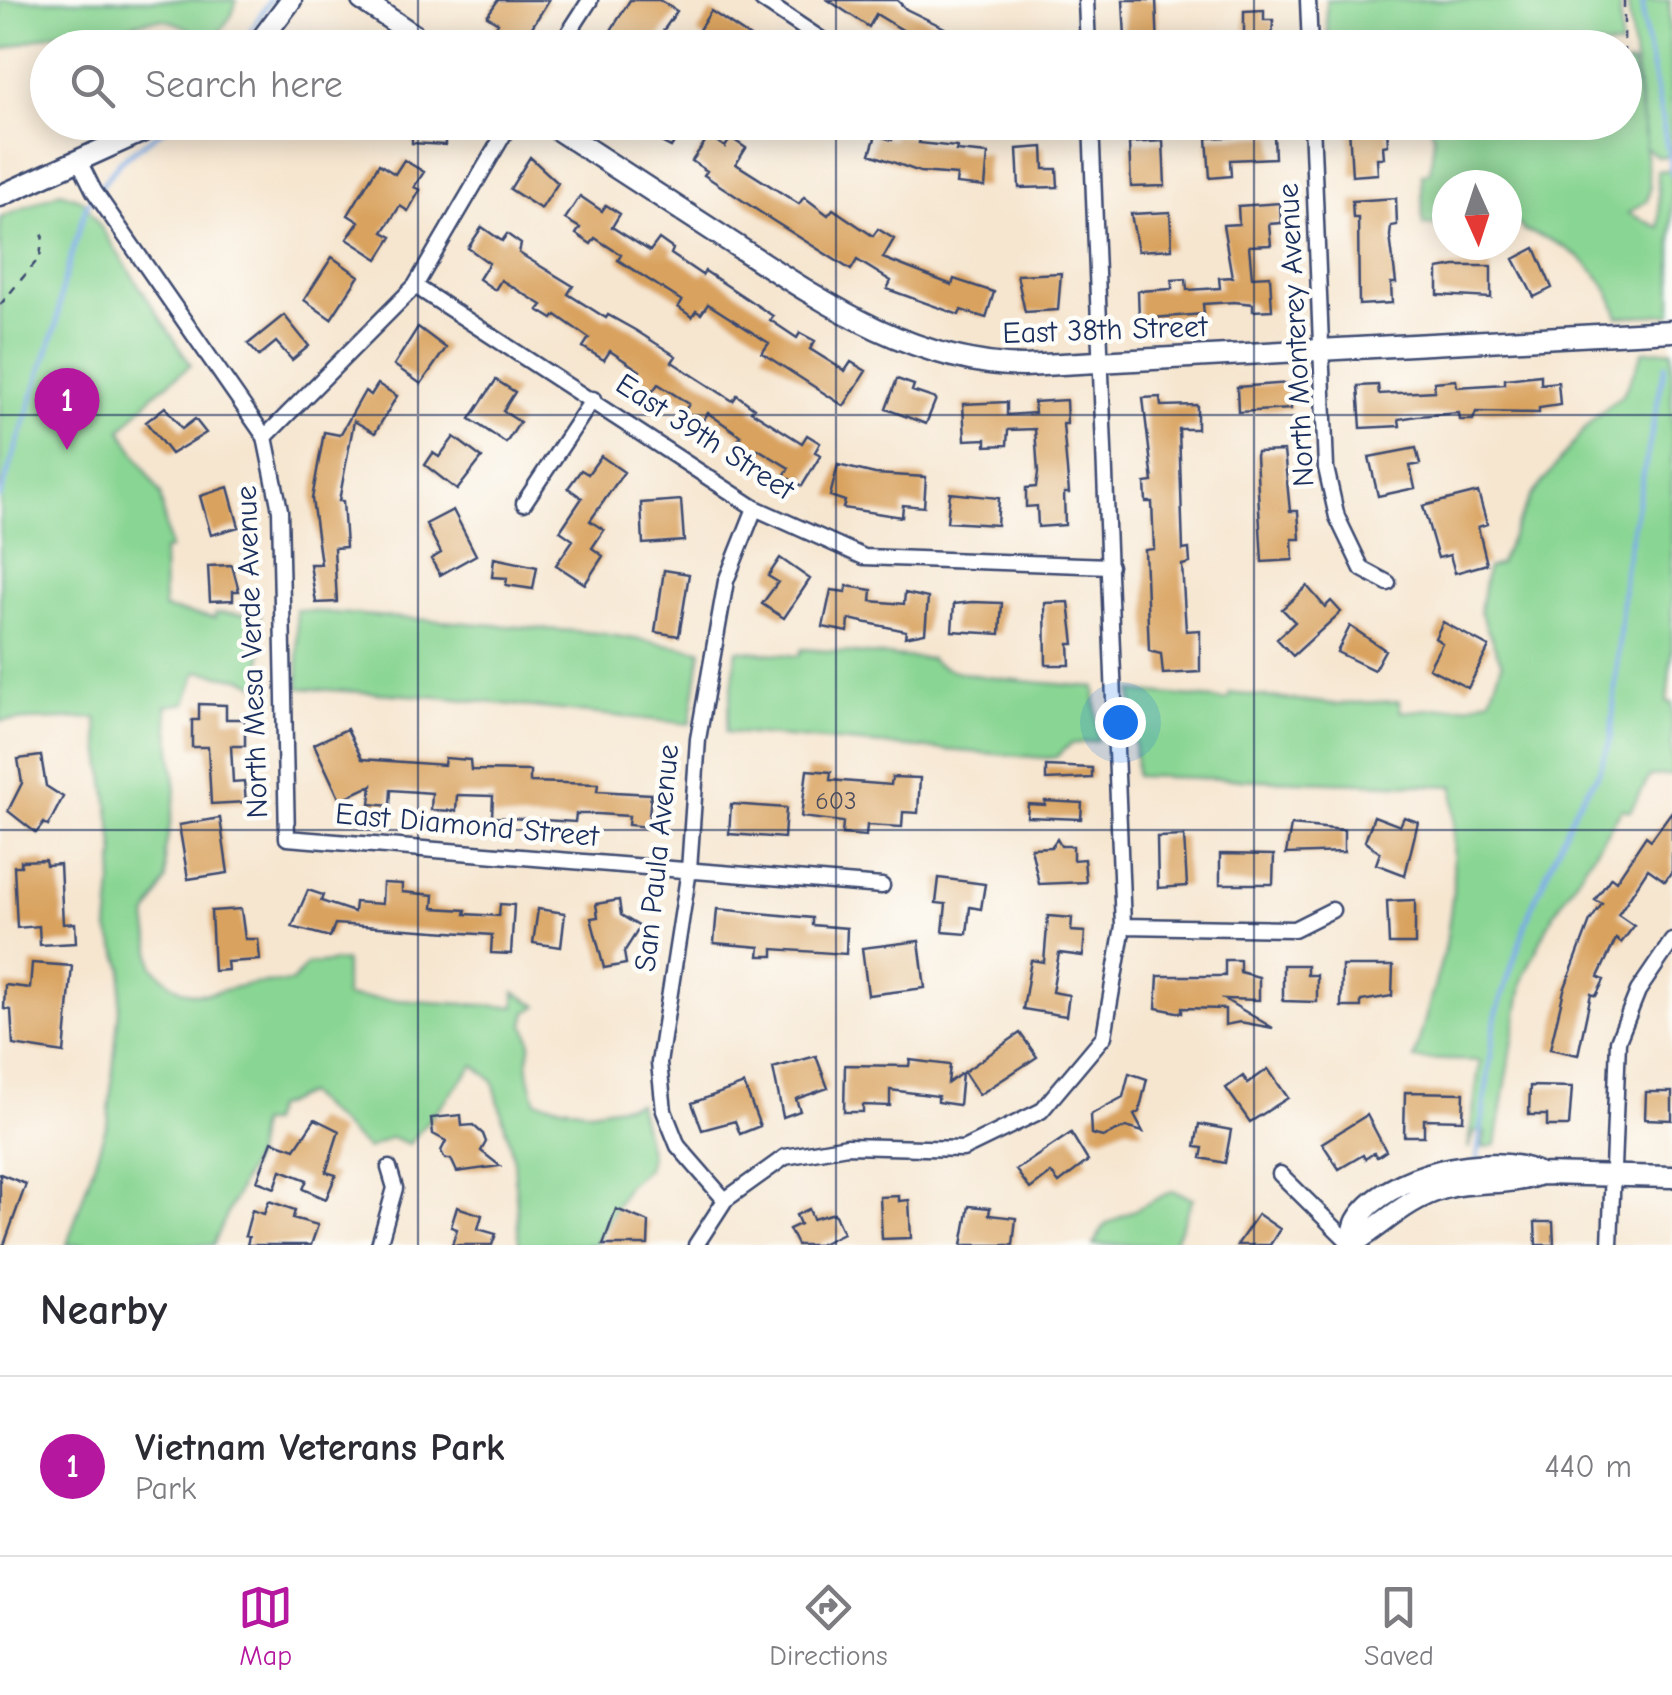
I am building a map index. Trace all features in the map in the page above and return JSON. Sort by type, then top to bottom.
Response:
[{"type":"street","points":[[268,30],[291,0]]},
{"type":"street","points":[[362,0],[406,30]]},
{"type":"street","points":[[571,30],[590,0]]},
{"type":"street","points":[[762,0],[807,30]]},
{"type":"street","points":[[1086,0],[1087,30]]},
{"type":"street","points":[[1308,0],[1309,30]]},
{"type":"street","points":[[0,196],[123,140]]},
{"type":"street","points":[[266,437],[415,286],[500,140]]},
{"type":"street","name":"East 38th Street","points":[[574,140],[832,307],[895,340],[941,355],[994,365],[1672,331]]},
{"type":"street","points":[[696,1245],[724,1200],[785,1157],[847,1146],[962,1148],[1042,1111],[1104,1036],[1123,926],[1092,140]]},
{"type":"street","name":"North Monterey Avenue","points":[[1313,140],[1326,468],[1336,517],[1362,569],[1388,583]]},
{"type":"street","name":"North Mesa Verde Avenue","points":[[79,160],[94,191],[266,437],[280,510],[287,838]]},
{"type":"street","name":"East 39th Street","points":[[415,286],[593,398],[754,508],[864,557],[1110,566]]},
{"type":"street","points":[[524,503],[593,398]]},
{"type":"street","name":"San Paula Avenue","points":[[724,1200],[678,1146],[664,1111],[659,1063],[689,870],[698,739],[726,581],[754,508]]},
{"type":"street","name":"East Diamond Street","points":[[287,838],[882,886]]},
{"type":"street","points":[[1123,926],[1294,929],[1332,910]]},
{"type":"street","points":[[1610,1245],[1618,1041],[1638,991],[1672,942]]},
{"type":"street","points":[[1280,1174],[1350,1244],[1357,1220],[1380,1198],[1431,1173],[1523,1164],[1540,1174],[1672,1177]]},
{"type":"street","points":[[379,1245],[394,1188],[389,1168]]},
{"type":"path","points":[[1624,0],[1624,30]]},
{"type":"path","points":[[0,304],[40,257],[43,234]]},
{"type":"green space","points":[[0,0],[236,0],[232,15],[221,30],[191,30],[166,20],[154,20],[116,30],[30,30],[30,41],[0,50]]},
{"type":"green space","points":[[1326,0],[1620,0],[1621,30],[1327,30]]},
{"type":"green space","points":[[1627,0],[1669,0],[1672,156],[1658,157],[1645,147],[1650,188],[1647,201],[1628,213],[1660,228],[1657,171],[1672,169],[1672,314],[1618,317],[1605,286],[1583,261],[1555,242],[1524,231],[1522,170],[1432,170],[1432,225],[1423,225],[1422,174],[1430,172],[1434,140],[1642,140],[1642,121],[1646,144],[1642,30],[1631,30]]},
{"type":"green space","points":[[60,192],[83,200],[191,365],[154,394],[121,430],[160,493],[170,549],[163,550],[164,609],[215,618],[216,613],[260,615],[262,687],[244,679],[197,671],[186,703],[166,706],[176,792],[165,852],[166,880],[147,917],[153,966],[173,985],[200,994],[249,984],[292,982],[307,964],[345,961],[345,997],[515,1007],[515,992],[538,1006],[527,1012],[524,1024],[530,1037],[528,1069],[536,1101],[590,1111],[638,1103],[650,1156],[647,1168],[627,1186],[595,1245],[519,1245],[514,1160],[493,1081],[474,1065],[409,1144],[391,1137],[367,1149],[306,1094],[274,1108],[269,1123],[259,1123],[254,1156],[213,1245],[67,1245],[108,1121],[123,968],[108,929],[115,852],[96,718],[0,721],[0,218]]},
{"type":"green space","points":[[1672,350],[1672,651],[1667,702],[1672,703],[1672,775],[1650,776],[1630,811],[1622,809],[1553,915],[1523,978],[1496,1145],[1483,1148],[1485,1132],[1475,1131],[1468,1149],[1480,1061],[1414,1059],[1446,944],[1453,891],[1454,786],[1136,776],[1132,691],[1223,700],[1229,699],[1230,693],[1334,704],[1399,701],[1401,712],[1470,705],[1490,698],[1502,664],[1480,612],[1487,568],[1499,564],[1530,498],[1593,419],[1623,394],[1644,351]]},
{"type":"green space","points":[[296,610],[598,633],[701,650],[690,724],[438,697],[299,688]]},
{"type":"green space","points":[[802,649],[931,659],[958,672],[981,676],[1095,687],[1098,741],[1071,744],[1056,757],[1045,758],[726,732],[737,650],[799,656]]},
{"type":"green space","points":[[1172,1191],[1193,1198],[1173,1245],[1093,1245],[1105,1225]]},
{"type":"building","points":[[498,0],[549,0],[530,30],[494,30],[498,23],[487,16]]},
{"type":"building","points":[[630,0],[659,0],[677,11],[664,30],[611,30]]},
{"type":"building","points":[[828,0],[897,0],[906,9],[949,30],[902,30],[876,14],[869,27]]},
{"type":"building","points":[[1123,0],[1156,0],[1157,30],[1125,30]]},
{"type":"building","points":[[1264,10],[1264,20],[1273,20],[1273,30],[1244,30],[1244,11]]},
{"type":"building","points":[[711,11],[740,30],[699,30]]},
{"type":"building","points":[[412,140],[445,140],[445,145]]},
{"type":"building","points":[[657,140],[675,140],[671,147]]},
{"type":"building","points":[[706,140],[725,147],[734,140],[746,148],[736,164],[799,204],[804,197],[828,215],[833,209],[873,236],[878,229],[894,239],[883,258],[952,285],[954,279],[994,292],[986,318],[961,310],[959,315],[887,289],[891,281],[857,260],[851,270],[704,175],[707,171],[692,161]]},
{"type":"building","points":[[874,140],[920,140],[919,143],[957,147],[956,151],[988,154],[985,187],[956,184],[957,175],[920,172],[870,154]]},
{"type":"building","points":[[1207,140],[1274,140],[1275,158],[1230,160],[1231,176],[1210,178]]},
{"type":"building","points":[[1350,140],[1388,140],[1388,145],[1383,146],[1384,158],[1377,158],[1378,174],[1352,176]]},
{"type":"building","points":[[1163,141],[1165,186],[1131,187],[1129,143]]},
{"type":"building","points":[[1043,147],[1044,169],[1057,169],[1058,187],[1019,188],[1017,149]]},
{"type":"building","points":[[530,157],[558,183],[541,209],[510,189]]},
{"type":"building","points":[[404,160],[424,172],[414,187],[420,190],[408,211],[400,206],[383,232],[392,237],[378,259],[347,239],[359,222],[348,215],[379,164],[395,174]]},
{"type":"building","points":[[580,196],[602,211],[606,205],[620,214],[612,227],[650,251],[659,239],[673,249],[671,254],[702,275],[705,271],[773,316],[770,320],[797,338],[800,333],[815,341],[810,349],[845,371],[851,362],[866,371],[844,406],[762,353],[769,343],[708,304],[701,314],[696,311],[692,317],[678,307],[682,301],[618,260],[621,255],[595,238],[591,244],[576,234],[580,228],[565,219]]},
{"type":"building","points":[[1396,198],[1397,225],[1391,226],[1390,236],[1396,283],[1391,283],[1392,303],[1359,305],[1358,218],[1353,218],[1352,201]]},
{"type":"building","points":[[1280,203],[1281,223],[1269,224],[1271,245],[1249,246],[1252,277],[1270,276],[1272,310],[1253,311],[1253,304],[1234,302],[1203,304],[1204,314],[1139,319],[1138,291],[1172,289],[1172,280],[1186,279],[1187,290],[1220,288],[1219,278],[1232,277],[1223,225],[1239,224],[1238,206]]},
{"type":"building","points":[[1170,212],[1172,249],[1138,251],[1131,214]]},
{"type":"building","points":[[482,227],[502,241],[507,234],[521,244],[519,253],[573,286],[568,294],[676,356],[672,362],[733,401],[737,395],[754,408],[751,411],[802,443],[807,435],[820,443],[815,452],[821,455],[802,486],[784,476],[789,468],[758,449],[754,456],[735,445],[741,436],[708,413],[701,423],[684,412],[689,404],[658,384],[653,391],[635,380],[640,371],[610,351],[604,360],[583,347],[589,338],[556,315],[553,319],[538,310],[542,305],[501,280],[495,290],[479,279],[489,263],[468,248]]},
{"type":"building","points":[[1535,248],[1552,288],[1534,297],[1515,260],[1522,260],[1522,255]]},
{"type":"building","points":[[332,257],[359,276],[331,319],[304,300]]},
{"type":"building","points":[[1491,266],[1491,298],[1438,295],[1438,269]]},
{"type":"building","points":[[1061,273],[1058,310],[1025,312],[1017,275]]},
{"type":"building","points":[[284,315],[309,346],[292,360],[276,342],[259,356],[248,344]]},
{"type":"building","points":[[418,327],[446,348],[421,384],[394,365]]},
{"type":"building","points":[[1541,375],[1541,384],[1558,382],[1560,405],[1539,408],[1539,413],[1476,412],[1473,420],[1460,420],[1459,413],[1417,416],[1399,419],[1400,426],[1361,428],[1358,386],[1378,385],[1379,394],[1435,391],[1434,382],[1456,380],[1457,387],[1505,384],[1505,379]]},
{"type":"building","points":[[897,379],[914,385],[912,391],[936,399],[926,424],[886,409]]},
{"type":"building","points":[[496,380],[515,392],[503,411],[520,422],[506,443],[470,419]]},
{"type":"building","points":[[1290,383],[1291,409],[1238,412],[1237,387]]},
{"type":"building","points":[[378,384],[397,396],[375,433],[354,421],[339,501],[343,501],[346,547],[334,548],[337,602],[316,603],[310,564],[321,564],[312,499],[324,432],[340,435],[365,391],[371,395]]},
{"type":"building","points":[[1160,397],[1161,406],[1197,405],[1197,429],[1179,429],[1183,550],[1189,549],[1190,563],[1182,565],[1186,631],[1200,630],[1200,672],[1163,674],[1161,654],[1149,651],[1145,550],[1154,549],[1152,502],[1146,502],[1145,483],[1153,482],[1143,398]]},
{"type":"building","points":[[1066,400],[1067,424],[1063,424],[1069,493],[1064,493],[1065,525],[1038,527],[1037,506],[1026,507],[1026,488],[1036,487],[1038,473],[1035,429],[1008,430],[1007,445],[986,446],[986,439],[965,440],[963,404],[1007,402],[1007,415],[1035,413],[1034,402]]},
{"type":"building","points":[[165,407],[182,429],[195,419],[206,433],[171,454],[146,422]]},
{"type":"building","points":[[454,437],[482,458],[457,490],[425,465],[433,453],[439,457]]},
{"type":"building","points":[[1416,448],[1420,464],[1410,466],[1415,488],[1378,496],[1369,457]]},
{"type":"building","points":[[1284,451],[1290,511],[1298,511],[1300,539],[1292,539],[1293,560],[1262,562],[1256,456],[1257,452]]},
{"type":"building","points":[[601,456],[624,472],[590,521],[604,530],[592,548],[603,556],[585,584],[556,565],[573,540],[560,531],[582,498],[568,488],[581,470],[588,474]]},
{"type":"building","points":[[838,465],[875,474],[926,477],[924,507],[903,505],[902,517],[843,508],[845,501],[830,496]]},
{"type":"building","points":[[228,487],[239,527],[211,535],[200,496]]},
{"type":"building","points":[[1478,492],[1487,524],[1478,527],[1487,564],[1455,573],[1450,555],[1438,558],[1423,506]]},
{"type":"building","points":[[950,493],[999,498],[997,525],[947,522]]},
{"type":"building","points":[[681,500],[684,541],[643,544],[641,503]]},
{"type":"building","points":[[453,510],[476,555],[440,575],[431,559],[441,553],[426,524]]},
{"type":"building","points":[[494,558],[537,567],[533,589],[506,585],[507,578],[492,577]]},
{"type":"building","points":[[780,558],[810,579],[784,618],[762,604],[778,582],[768,576]]},
{"type":"building","points":[[232,565],[239,591],[233,591],[233,600],[210,601],[208,566]]},
{"type":"building","points":[[664,570],[689,574],[679,636],[655,632]]},
{"type":"building","points":[[847,586],[872,590],[871,601],[904,604],[905,593],[928,598],[925,633],[905,637],[906,631],[849,619],[848,632],[823,627],[831,590],[846,592]]},
{"type":"building","points":[[1307,586],[1325,607],[1331,601],[1341,612],[1293,656],[1277,639],[1295,622],[1282,609]]},
{"type":"building","points":[[1069,602],[1074,644],[1069,644],[1070,665],[1046,665],[1045,603]]},
{"type":"building","points":[[1002,603],[1000,634],[952,631],[954,604]]},
{"type":"building","points":[[1443,622],[1489,647],[1468,688],[1429,668],[1442,643],[1435,638]]},
{"type":"building","points":[[1350,626],[1385,650],[1374,670],[1337,652]]},
{"type":"building","points":[[199,704],[226,705],[226,719],[245,719],[245,746],[231,746],[233,782],[244,781],[246,802],[211,804],[208,747],[192,747],[192,720],[199,720]]},
{"type":"building","points":[[347,729],[362,759],[444,765],[445,758],[470,760],[471,770],[530,771],[530,782],[598,784],[597,791],[651,794],[648,827],[628,825],[629,816],[576,814],[575,822],[492,817],[493,796],[457,795],[456,811],[431,810],[432,793],[391,790],[390,806],[370,804],[372,785],[340,800],[314,744]]},
{"type":"building","points":[[41,756],[46,786],[63,797],[48,826],[44,823],[36,833],[8,811],[22,783],[18,759]]},
{"type":"building","points":[[1046,766],[1092,768],[1092,778],[1046,780]]},
{"type":"building","points":[[807,770],[831,772],[830,780],[891,785],[892,777],[920,778],[918,813],[903,812],[902,827],[867,825],[866,836],[842,834],[843,822],[801,817]]},
{"type":"building","points":[[1045,801],[1082,803],[1081,819],[1027,817],[1028,804],[1045,805]]},
{"type":"building","points":[[731,804],[786,808],[784,838],[729,834]]},
{"type":"building","points":[[1672,811],[1672,871],[1665,881],[1648,869],[1618,915],[1634,926],[1621,943],[1616,939],[1598,977],[1604,980],[1596,996],[1591,994],[1578,1055],[1550,1049],[1564,990],[1590,921],[1602,904],[1595,900],[1611,877],[1616,881],[1646,836],[1651,840]]},
{"type":"building","points":[[1374,816],[1400,826],[1404,817],[1418,822],[1405,875],[1376,864],[1380,853],[1365,841]]},
{"type":"building","points":[[220,818],[228,873],[188,879],[179,825]]},
{"type":"building","points":[[1291,825],[1344,830],[1344,852],[1286,854]]},
{"type":"building","points":[[1184,836],[1187,886],[1158,888],[1157,837]]},
{"type":"building","points":[[1057,839],[1061,846],[1073,846],[1073,860],[1084,859],[1086,882],[1039,884],[1031,848],[1051,847]]},
{"type":"building","points":[[1220,854],[1274,855],[1273,884],[1220,884]]},
{"type":"building","points":[[45,860],[46,865],[60,864],[63,924],[75,923],[76,943],[40,945],[39,926],[17,928],[14,866],[21,866],[21,861]]},
{"type":"building","points":[[939,878],[985,884],[981,909],[970,907],[967,934],[943,932],[946,904],[936,903]]},
{"type":"building","points":[[383,883],[402,884],[402,892],[434,895],[433,908],[466,910],[465,914],[499,916],[500,904],[514,905],[511,954],[491,953],[492,935],[335,924],[330,937],[292,927],[308,890],[323,895],[321,901],[354,912],[355,902],[382,904]]},
{"type":"building","points":[[619,900],[621,915],[640,927],[624,952],[626,964],[604,968],[591,918],[598,917],[596,904]]},
{"type":"building","points":[[1415,900],[1415,944],[1389,944],[1387,901]]},
{"type":"building","points":[[241,909],[245,939],[258,939],[260,960],[227,962],[228,970],[214,971],[211,911]]},
{"type":"building","points":[[538,909],[565,913],[561,947],[533,943]]},
{"type":"building","points":[[717,909],[812,918],[812,925],[847,928],[846,954],[773,949],[773,956],[759,956],[760,947],[714,943]]},
{"type":"building","points":[[1048,916],[1072,918],[1071,931],[1085,932],[1083,956],[1059,953],[1052,992],[1069,995],[1066,1016],[1023,1009],[1031,960],[1044,962]]},
{"type":"building","points":[[919,941],[925,988],[868,995],[862,948]]},
{"type":"building","points":[[1225,960],[1240,960],[1240,972],[1259,977],[1259,1000],[1224,999],[1273,1028],[1240,1022],[1225,1025],[1225,1009],[1182,1008],[1182,1013],[1156,1008],[1158,976],[1225,976]]},
{"type":"building","points":[[32,963],[72,966],[64,1053],[13,1045],[11,1010],[4,1009],[5,985],[30,988]]},
{"type":"building","points":[[1283,965],[1307,965],[1307,975],[1317,975],[1317,1002],[1283,1001]]},
{"type":"building","points":[[1342,966],[1393,966],[1392,996],[1361,1001],[1361,1007],[1341,1007]]},
{"type":"building","points":[[1020,1033],[1037,1057],[979,1095],[964,1072]]},
{"type":"building","points":[[816,1056],[828,1088],[796,1099],[800,1111],[783,1117],[773,1068]]},
{"type":"building","points":[[910,1060],[950,1065],[948,1083],[962,1073],[959,1105],[938,1102],[938,1096],[890,1090],[890,1106],[863,1105],[863,1112],[844,1112],[845,1065],[909,1066]]},
{"type":"building","points":[[1268,1069],[1288,1098],[1250,1122],[1226,1088],[1243,1076],[1248,1083]]},
{"type":"building","points":[[1129,1073],[1147,1079],[1139,1112],[1134,1115],[1143,1132],[1126,1127],[1103,1137],[1091,1134],[1090,1115],[1123,1097]]},
{"type":"building","points":[[744,1084],[760,1126],[740,1134],[735,1121],[702,1130],[692,1103]]},
{"type":"building","points":[[1530,1086],[1572,1087],[1569,1126],[1547,1126],[1547,1115],[1529,1115]]},
{"type":"building","points":[[1405,1092],[1464,1093],[1463,1120],[1424,1119],[1424,1136],[1404,1136]]},
{"type":"building","points":[[1646,1092],[1672,1092],[1672,1120],[1645,1119]]},
{"type":"building","points":[[461,1115],[462,1126],[473,1125],[483,1134],[486,1142],[481,1151],[500,1166],[457,1172],[451,1159],[445,1159],[441,1151],[446,1141],[433,1134],[431,1118]]},
{"type":"building","points":[[1367,1115],[1386,1151],[1377,1157],[1374,1153],[1365,1159],[1363,1155],[1339,1169],[1322,1143]]},
{"type":"building","points":[[315,1119],[339,1131],[326,1172],[336,1175],[326,1199],[303,1189],[307,1180],[281,1170],[275,1188],[257,1181],[272,1141],[295,1149]]},
{"type":"building","points":[[1199,1124],[1231,1130],[1225,1163],[1201,1158],[1203,1148],[1195,1147]]},
{"type":"building","points":[[1071,1133],[1088,1161],[1059,1183],[1051,1173],[1030,1189],[1016,1170]]},
{"type":"building","points":[[0,1174],[26,1184],[4,1245],[0,1245]]},
{"type":"building","points":[[899,1196],[899,1201],[909,1200],[911,1238],[882,1239],[880,1197]]},
{"type":"building","points":[[269,1201],[295,1210],[293,1218],[318,1225],[311,1245],[247,1245],[249,1237],[245,1236],[252,1210],[264,1214]]},
{"type":"building","points":[[969,1206],[990,1208],[989,1215],[1016,1218],[1013,1245],[962,1245]]},
{"type":"building","points":[[457,1207],[482,1215],[478,1229],[496,1234],[492,1245],[452,1245],[457,1229],[451,1227]]},
{"type":"building","points":[[616,1209],[649,1222],[648,1245],[603,1245]]},
{"type":"building","points":[[809,1209],[813,1219],[834,1213],[843,1233],[819,1245],[797,1245],[789,1229],[800,1224],[796,1215]]},
{"type":"building","points":[[1258,1214],[1280,1229],[1270,1245],[1237,1245]]},
{"type":"building","points":[[1535,1222],[1553,1222],[1554,1245],[1536,1245]]},
{"type":"waterway","points":[[251,30],[270,0]]},
{"type":"waterway","points":[[1643,0],[1643,20],[1672,173]]},
{"type":"waterway","points":[[0,497],[57,323],[62,287],[86,206],[120,161],[149,140]]},
{"type":"waterway","points":[[1477,1160],[1496,1015],[1530,911],[1576,806],[1598,774],[1611,739],[1625,567],[1665,365]]},
{"type":"place","name":"Vietnam Veterans Park","points":[[67,450]]}]
